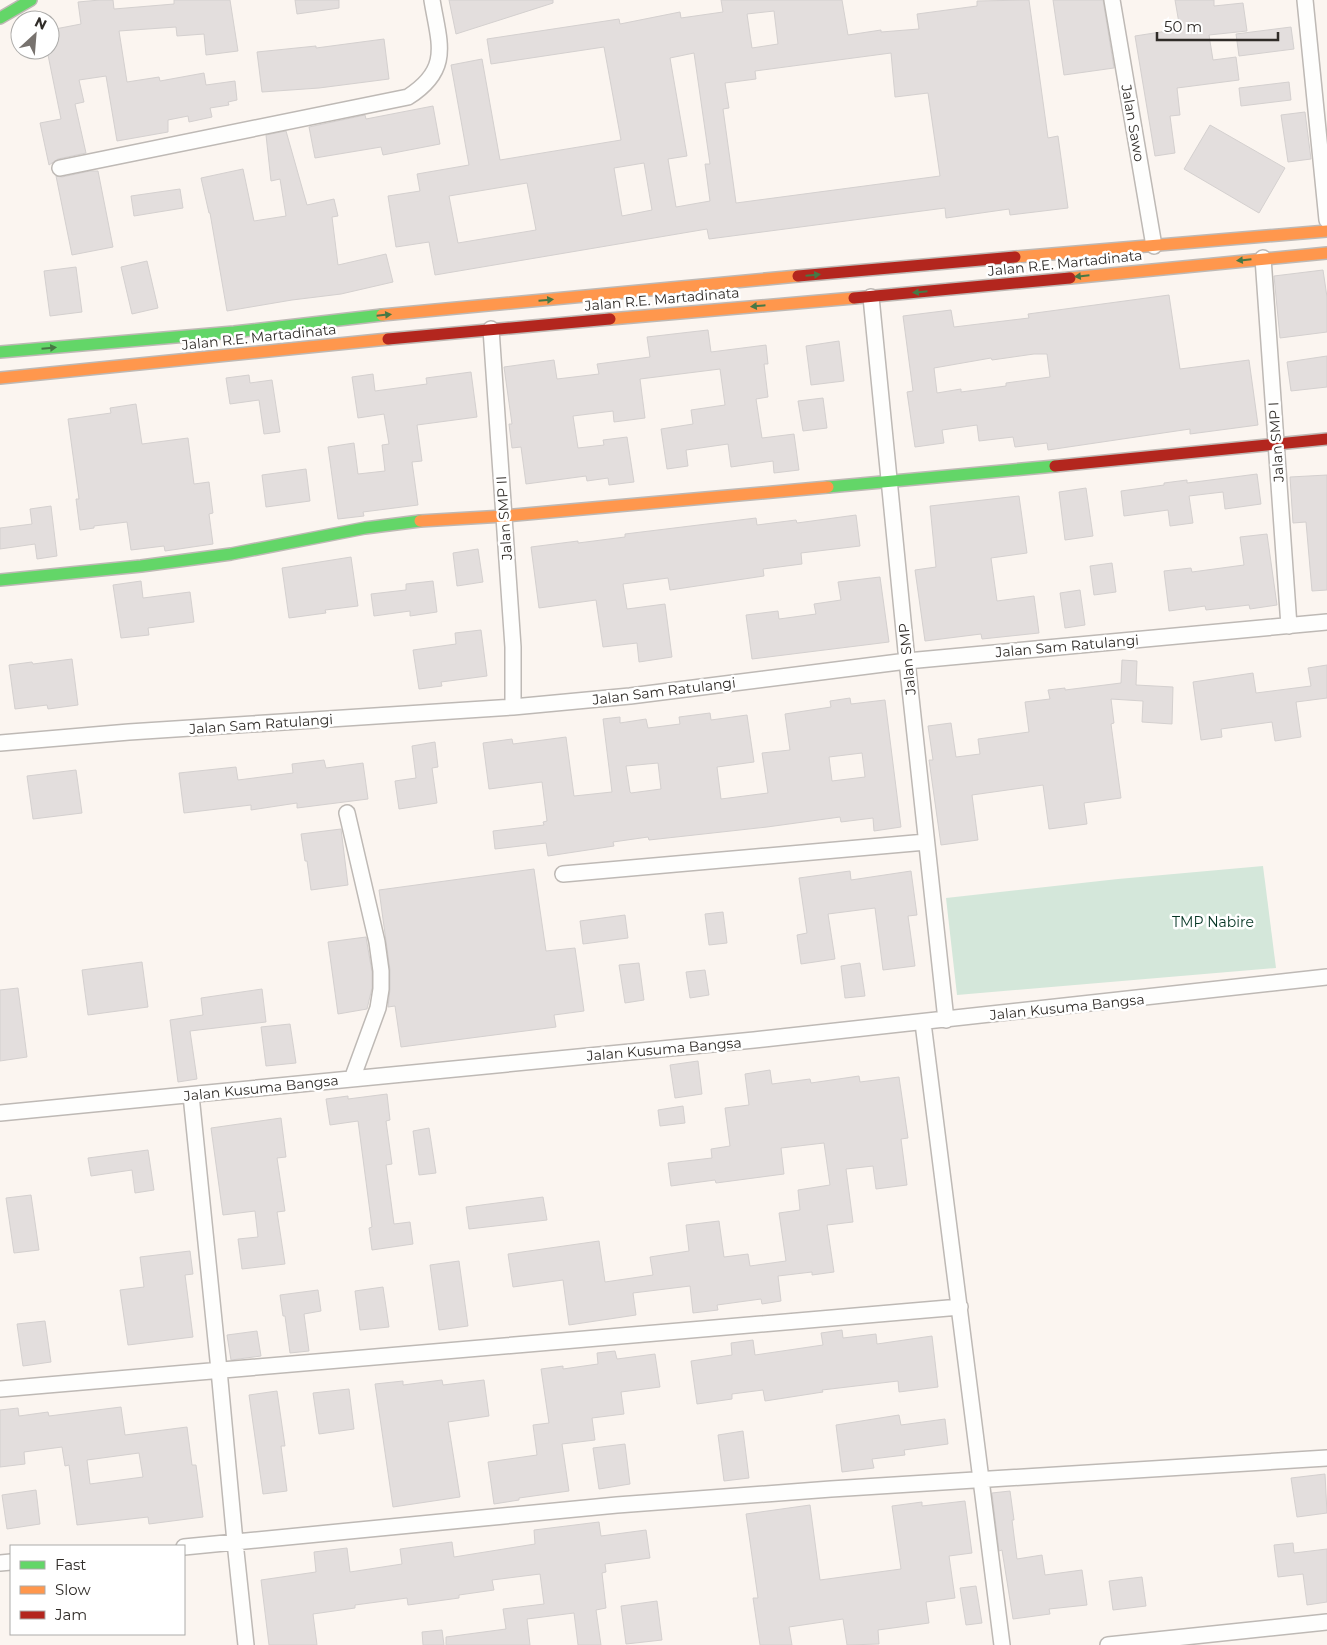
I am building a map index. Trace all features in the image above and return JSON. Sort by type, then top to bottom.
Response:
[{"type":"main road","points":[[0,18],[31,0]]},
{"type":"main road","name":"Jalan R.E. Martadinata","points":[[0,378],[351,331],[872,269],[1327,231]]},
{"type":"main road","name":"Jalan R.E. Martadinata","points":[[0,352],[234,332],[491,329],[871,297],[1327,253]]},
{"type":"main road","points":[[0,580],[141,566],[230,554],[365,528],[438,519],[504,516],[1327,439]]},
{"type":"street","points":[[60,168],[408,97],[422,88],[434,73],[441,54],[432,0]]},
{"type":"street","name":"Jalan Sawo","points":[[1112,0],[1154,246]]},
{"type":"street","points":[[1304,0],[1327,220]]},
{"type":"street","name":"Jalan SMP I","points":[[1263,258],[1289,626]]},
{"type":"street","name":"Jalan SMP","points":[[871,297],[907,661],[946,1020]]},
{"type":"street","name":"Jalan SMP II","points":[[491,329],[513,647],[514,707]]},
{"type":"street","name":"Jalan Sam Ratulangi","points":[[0,743],[129,732],[514,707],[630,696],[907,661],[1327,622]]},
{"type":"street","points":[[347,813],[377,942],[381,971],[378,1008],[352,1079]]},
{"type":"street","points":[[563,874],[926,842]]},
{"type":"street","name":"Jalan Kusuma Bangsa","points":[[0,1113],[923,1023],[1327,978]]},
{"type":"street","points":[[923,1023],[1002,1645]]},
{"type":"street","points":[[191,1095],[219,1370],[234,1542],[246,1645]]},
{"type":"street","points":[[0,1389],[960,1307]]},
{"type":"street","points":[[185,1547],[617,1505],[831,1488],[1327,1458]]},
{"type":"street","points":[[1108,1645],[1327,1622]]},
{"type":"green space","name":"TMP Nabire","points":[[1263,866],[1276,968],[957,995],[946,898],[1118,879]]},
{"type":"building","points":[[113,0],[114,9],[174,4],[174,0],[230,0],[238,51],[206,55],[204,34],[177,36],[176,27],[119,31],[127,82],[159,77],[160,81],[204,73],[206,85],[235,81],[237,100],[228,102],[229,105],[210,108],[212,117],[189,122],[188,116],[168,120],[168,132],[117,141],[106,76],[79,80],[84,102],[75,104],[86,153],[58,159],[49,165],[40,123],[61,119],[49,60],[60,60],[60,28],[81,24],[78,2]]},
{"type":"building","points":[[295,0],[339,0],[339,8],[297,14]]},
{"type":"building","points":[[449,0],[553,0],[553,3],[456,34]]},
{"type":"building","points":[[721,0],[842,0],[848,35],[881,30],[881,32],[919,29],[917,14],[977,6],[977,1],[1029,0],[1048,138],[1058,136],[1068,208],[1010,215],[1009,209],[946,218],[945,208],[709,239],[707,229],[435,275],[429,242],[396,247],[388,196],[420,191],[417,174],[469,165],[451,65],[482,59],[500,160],[621,140],[604,47],[491,64],[487,39],[619,19],[620,24],[680,12],[681,18],[723,12]],"holes":[[[774,11],[778,44],[752,48],[747,14]],[[694,53],[710,164],[705,164],[710,201],[676,207],[668,159],[687,156],[670,58]],[[891,53],[895,97],[928,93],[940,176],[736,203],[723,109],[729,108],[725,83],[756,79],[755,71]],[[644,163],[652,210],[622,216],[614,168]],[[527,183],[536,230],[458,243],[449,196]]]},
{"type":"building","points":[[1053,0],[1103,0],[1114,68],[1064,75]]},
{"type":"building","points":[[1175,0],[1214,0],[1214,6],[1243,3],[1247,31],[1209,35],[1213,60],[1236,57],[1239,80],[1177,88],[1180,115],[1170,116],[1175,153],[1155,156],[1135,36],[1180,29]]},
{"type":"building","points":[[1291,27],[1294,49],[1239,56],[1236,34]]},
{"type":"building","points":[[384,39],[389,79],[319,88],[262,92],[257,52],[316,46],[316,48]]},
{"type":"building","points":[[1289,82],[1291,100],[1241,106],[1239,88]]},
{"type":"building","points":[[433,106],[440,144],[383,155],[381,147],[315,158],[309,127],[365,115],[366,119]]},
{"type":"building","points":[[1305,112],[1311,159],[1288,162],[1281,115]]},
{"type":"building","points":[[1210,125],[1285,168],[1259,213],[1184,169]]},
{"type":"building","points":[[286,131],[307,205],[334,199],[338,216],[332,217],[338,265],[386,254],[393,282],[341,294],[227,311],[210,213],[201,178],[243,169],[254,221],[286,216],[280,179],[271,181],[266,135]]},
{"type":"building","points":[[98,171],[113,247],[72,255],[56,176],[62,177]]},
{"type":"building","points":[[180,189],[183,208],[134,216],[131,196]]},
{"type":"building","points":[[147,261],[158,308],[132,314],[121,267]]},
{"type":"building","points":[[76,267],[82,312],[50,316],[44,271]]},
{"type":"building","points":[[1323,270],[1327,297],[1327,332],[1280,338],[1274,276]]},
{"type":"building","points":[[1169,295],[1180,369],[1249,360],[1258,425],[1190,434],[1190,429],[1048,450],[1047,443],[1015,447],[1013,437],[979,441],[977,425],[942,430],[944,443],[915,447],[907,392],[913,391],[903,316],[951,310],[954,327],[1029,318],[1028,314]],"holes":[[[1047,354],[1050,377],[1006,383],[1006,386],[961,392],[961,389],[937,393],[934,368],[991,358],[992,360]]]},
{"type":"building","points":[[708,330],[711,352],[766,345],[768,364],[764,364],[768,397],[756,399],[762,438],[794,434],[799,470],[774,473],[773,461],[731,467],[728,444],[686,450],[688,466],[667,469],[661,429],[693,424],[691,410],[725,405],[720,369],[640,379],[645,418],[614,422],[613,411],[573,416],[578,448],[604,445],[603,440],[627,437],[634,482],[609,485],[608,478],[587,481],[586,476],[526,484],[521,447],[512,448],[509,424],[512,424],[504,367],[554,360],[557,379],[599,374],[597,364],[650,357],[647,337]]},
{"type":"building","points":[[839,341],[844,381],[811,385],[806,346]]},
{"type":"building","points":[[1327,356],[1327,387],[1291,391],[1287,362]]},
{"type":"building","points":[[471,372],[477,417],[417,425],[422,461],[412,462],[418,505],[363,512],[364,516],[338,519],[328,447],[354,443],[358,474],[385,471],[382,445],[389,444],[384,414],[358,418],[352,377],[373,374],[375,391],[427,384],[426,378]]},
{"type":"building","points":[[249,375],[250,383],[272,380],[280,432],[264,434],[259,400],[230,404],[226,378]]},
{"type":"building","points":[[823,398],[827,428],[803,431],[798,401]]},
{"type":"building","points":[[136,404],[142,444],[188,438],[194,484],[209,482],[213,513],[209,514],[213,544],[165,551],[164,546],[131,550],[127,522],[94,526],[94,528],[80,530],[76,499],[79,499],[68,419],[111,413],[110,408]]},
{"type":"building","points":[[306,469],[310,501],[266,507],[262,475]]},
{"type":"building","points":[[1257,474],[1261,504],[1225,509],[1223,492],[1189,496],[1193,523],[1170,526],[1168,510],[1124,516],[1121,491],[1187,480],[1187,483]]},
{"type":"building","points":[[1327,475],[1327,590],[1312,591],[1306,522],[1293,523],[1290,477]]},
{"type":"building","points":[[1086,488],[1093,536],[1065,540],[1059,492]]},
{"type":"building","points":[[1019,496],[1027,553],[991,558],[997,601],[1034,596],[1039,633],[982,639],[981,634],[925,641],[915,570],[936,567],[930,506]]},
{"type":"building","points":[[51,506],[57,556],[37,559],[35,544],[0,549],[0,528],[32,524],[30,509]]},
{"type":"building","points":[[856,515],[860,546],[801,553],[802,564],[763,569],[764,576],[670,590],[668,578],[623,584],[627,609],[665,604],[672,657],[639,662],[637,643],[603,647],[596,600],[539,608],[531,547],[625,537],[625,534],[756,518],[757,525],[796,520],[797,523]]},
{"type":"building","points":[[1267,534],[1277,605],[1250,609],[1249,605],[1206,610],[1205,606],[1169,611],[1164,571],[1191,568],[1192,572],[1244,565],[1240,537]]},
{"type":"building","points":[[478,549],[483,582],[457,586],[453,553]]},
{"type":"building","points":[[351,557],[358,606],[325,610],[326,613],[289,618],[282,568]]},
{"type":"building","points":[[1112,563],[1116,592],[1094,595],[1090,566]]},
{"type":"building","points":[[880,577],[889,642],[752,659],[746,615],[778,611],[779,619],[816,614],[814,604],[841,600],[838,582]]},
{"type":"building","points":[[141,581],[143,598],[190,592],[194,622],[148,628],[149,635],[121,638],[113,585]]},
{"type":"building","points":[[433,581],[437,612],[410,616],[410,611],[374,616],[371,594],[406,590],[406,584]]},
{"type":"building","points":[[1080,590],[1085,625],[1065,628],[1060,593]]},
{"type":"building","points":[[481,630],[487,676],[441,682],[442,686],[419,689],[413,650],[456,644],[455,633]]},
{"type":"building","points":[[72,659],[78,705],[48,709],[47,705],[15,709],[9,665]]},
{"type":"building","points":[[1122,660],[1137,661],[1136,685],[1173,687],[1172,724],[1142,722],[1143,701],[1111,699],[1114,723],[1111,724],[1121,798],[1084,803],[1087,824],[1049,829],[1043,785],[972,795],[978,840],[941,845],[929,760],[933,760],[928,726],[951,723],[956,757],[980,754],[978,739],[1029,732],[1025,702],[1050,699],[1048,690],[1065,688],[1065,690],[1121,683]]},
{"type":"building","points":[[1327,665],[1327,698],[1296,702],[1301,737],[1275,741],[1272,722],[1221,729],[1222,737],[1201,740],[1193,682],[1253,673],[1256,693],[1311,686],[1308,668]]},
{"type":"building","points":[[850,698],[851,704],[885,700],[901,827],[874,831],[873,818],[841,822],[840,817],[649,840],[648,837],[613,842],[614,846],[548,856],[546,843],[495,849],[493,831],[544,825],[543,822],[547,821],[542,782],[489,789],[483,743],[512,739],[513,744],[566,737],[574,796],[612,792],[603,719],[620,717],[620,723],[646,719],[648,728],[680,724],[679,717],[710,713],[711,720],[747,715],[754,762],[717,767],[721,799],[768,793],[762,753],[790,750],[785,714],[831,707],[830,701]],"holes":[[[862,753],[865,777],[832,781],[829,757]],[[658,763],[661,789],[631,793],[626,766]]]},
{"type":"building","points":[[435,742],[438,767],[432,768],[437,803],[399,809],[395,781],[416,778],[412,746]]},
{"type":"building","points":[[324,760],[326,768],[363,763],[368,799],[297,808],[297,803],[251,810],[251,805],[184,813],[179,773],[236,767],[238,780],[293,773],[292,764]]},
{"type":"building","points":[[76,770],[82,813],[33,819],[27,776]]},
{"type":"building","points":[[341,829],[348,885],[311,890],[301,834]]},
{"type":"building","points":[[534,869],[546,951],[575,948],[584,1011],[554,1015],[556,1027],[401,1047],[395,1006],[388,1007],[390,970],[379,890]]},
{"type":"building","points":[[850,871],[851,880],[911,871],[917,915],[908,916],[915,966],[883,970],[875,908],[828,914],[835,959],[801,964],[797,935],[807,933],[799,878]]},
{"type":"building","points":[[723,912],[727,943],[709,945],[705,914]]},
{"type":"building","points":[[625,915],[628,938],[583,944],[580,921]]},
{"type":"building","points":[[366,937],[372,972],[372,988],[367,1009],[338,1014],[328,942]]},
{"type":"building","points":[[142,962],[148,1007],[88,1015],[82,970]]},
{"type":"building","points":[[639,963],[644,1000],[625,1003],[619,965]]},
{"type":"building","points":[[860,963],[865,996],[845,998],[841,966]]},
{"type":"building","points":[[705,970],[709,995],[690,998],[686,972]]},
{"type":"building","points":[[18,988],[27,1057],[0,1061],[0,990]]},
{"type":"building","points":[[262,989],[266,1022],[190,1031],[197,1079],[178,1082],[170,1020],[203,1015],[201,998]]},
{"type":"building","points":[[290,1024],[296,1063],[266,1066],[261,1027]]},
{"type":"building","points":[[698,1061],[702,1094],[675,1098],[670,1065]]},
{"type":"building","points":[[770,1070],[772,1084],[810,1079],[811,1083],[859,1076],[860,1082],[899,1077],[908,1138],[901,1139],[907,1185],[876,1189],[873,1166],[846,1169],[853,1222],[827,1225],[834,1272],[812,1275],[812,1272],[778,1276],[781,1301],[762,1304],[761,1299],[717,1305],[718,1310],[693,1313],[690,1286],[633,1293],[636,1315],[569,1325],[563,1280],[513,1287],[508,1254],[599,1241],[605,1282],[653,1275],[650,1257],[689,1251],[686,1225],[719,1221],[724,1257],[748,1254],[750,1266],[786,1261],[779,1213],[800,1210],[798,1190],[830,1185],[824,1143],[781,1148],[784,1174],[716,1183],[715,1180],[671,1186],[668,1163],[712,1158],[711,1149],[730,1146],[725,1108],[749,1105],[745,1074]]},
{"type":"building","points":[[387,1094],[390,1120],[386,1121],[392,1164],[386,1165],[394,1224],[410,1222],[413,1244],[372,1250],[369,1228],[372,1227],[358,1121],[330,1125],[326,1099],[348,1096],[348,1099]]},
{"type":"building","points":[[683,1106],[685,1123],[660,1126],[658,1110]]},
{"type":"building","points":[[281,1118],[286,1157],[277,1158],[285,1211],[277,1212],[285,1264],[242,1269],[238,1239],[258,1237],[255,1211],[223,1215],[211,1128]]},
{"type":"building","points":[[429,1128],[436,1173],[419,1175],[413,1131]]},
{"type":"building","points":[[148,1150],[154,1190],[135,1193],[132,1170],[91,1176],[88,1158]]},
{"type":"building","points":[[31,1195],[39,1250],[14,1253],[6,1198]]},
{"type":"building","points":[[543,1197],[547,1220],[469,1229],[466,1207]]},
{"type":"building","points":[[190,1251],[193,1274],[185,1275],[193,1337],[128,1345],[120,1290],[144,1287],[140,1257]]},
{"type":"building","points":[[459,1261],[468,1326],[439,1330],[430,1265]]},
{"type":"building","points":[[383,1287],[389,1327],[360,1330],[355,1291]]},
{"type":"building","points":[[318,1290],[321,1311],[304,1314],[309,1351],[290,1353],[280,1295]]},
{"type":"building","points":[[45,1321],[51,1362],[23,1366],[17,1324]]},
{"type":"building","points":[[842,1330],[843,1338],[876,1334],[877,1344],[932,1336],[938,1387],[899,1392],[898,1381],[822,1390],[823,1392],[765,1401],[763,1390],[732,1394],[732,1399],[697,1404],[691,1361],[732,1355],[731,1343],[753,1340],[755,1355],[823,1345],[821,1333]]},
{"type":"building","points":[[257,1331],[261,1356],[231,1360],[227,1335]]},
{"type":"building","points":[[615,1351],[617,1359],[655,1354],[660,1387],[621,1392],[624,1414],[592,1418],[595,1440],[562,1444],[569,1491],[519,1498],[519,1500],[494,1504],[488,1462],[537,1455],[533,1425],[549,1423],[541,1369],[563,1366],[563,1369],[598,1364],[597,1353]]},
{"type":"building","points":[[442,1380],[443,1385],[484,1380],[489,1416],[448,1422],[460,1497],[393,1507],[375,1384],[403,1381],[403,1385]]},
{"type":"building","points":[[349,1389],[354,1429],[319,1434],[313,1393]]},
{"type":"building","points":[[277,1391],[285,1446],[281,1446],[287,1491],[263,1494],[249,1395]]},
{"type":"building","points":[[121,1407],[125,1435],[187,1427],[192,1465],[196,1465],[203,1517],[149,1524],[148,1517],[77,1525],[69,1465],[65,1466],[62,1447],[24,1452],[25,1464],[0,1467],[0,1410],[18,1408],[19,1416],[48,1412],[49,1416]],"holes":[[[139,1453],[143,1477],[90,1484],[87,1460]]]},
{"type":"building","points":[[899,1415],[901,1425],[945,1419],[948,1444],[904,1450],[905,1455],[872,1459],[874,1468],[842,1472],[836,1425]]},
{"type":"building","points":[[743,1431],[749,1478],[724,1481],[718,1435]]},
{"type":"building","points":[[625,1444],[630,1484],[599,1489],[593,1448]]},
{"type":"building","points":[[1325,1474],[1327,1513],[1297,1517],[1291,1478]]},
{"type":"building","points":[[36,1490],[40,1524],[7,1529],[2,1495]]},
{"type":"building","points":[[1010,1491],[1017,1559],[1042,1555],[1045,1575],[1082,1570],[1087,1605],[1049,1609],[1050,1614],[1013,1619],[1002,1550],[999,1551],[992,1493]]},
{"type":"building","points":[[965,1501],[972,1553],[949,1556],[955,1598],[926,1602],[929,1623],[878,1630],[879,1644],[847,1645],[843,1619],[789,1627],[792,1645],[760,1645],[753,1598],[758,1598],[746,1514],[810,1505],[820,1580],[901,1569],[892,1506],[922,1502],[922,1506]]},
{"type":"building","points":[[599,1522],[601,1536],[646,1530],[650,1558],[605,1564],[606,1572],[602,1573],[606,1608],[596,1610],[601,1645],[578,1645],[574,1613],[527,1619],[530,1645],[446,1645],[446,1637],[506,1629],[503,1609],[544,1604],[540,1574],[492,1580],[494,1590],[459,1595],[459,1598],[408,1605],[407,1598],[355,1605],[355,1608],[313,1614],[317,1645],[269,1645],[261,1580],[316,1572],[314,1552],[347,1548],[350,1572],[402,1564],[400,1549],[452,1542],[454,1557],[535,1544],[534,1530]]},
{"type":"building","points":[[1293,1543],[1294,1553],[1327,1549],[1327,1602],[1307,1605],[1303,1574],[1278,1577],[1274,1545]]},
{"type":"building","points":[[1142,1577],[1146,1606],[1113,1610],[1109,1581]]},
{"type":"building","points":[[976,1586],[982,1623],[966,1625],[960,1588]]},
{"type":"building","points":[[657,1601],[662,1640],[626,1644],[621,1606]]},
{"type":"building","points":[[442,1630],[444,1645],[423,1645],[422,1632]]},
{"type":"traffic: fast","points":[[0,18],[31,0]]},
{"type":"traffic: fast","points":[[0,352],[234,332],[382,315]]},
{"type":"traffic: fast","points":[[828,487],[1055,466]]},
{"type":"traffic: fast","points":[[0,580],[141,566],[231,554],[365,528],[420,521]]},
{"type":"traffic: slow","points":[[1015,257],[1327,231]]},
{"type":"traffic: slow","points":[[1070,278],[1327,253]]},
{"type":"traffic: slow","points":[[382,315],[798,276]]},
{"type":"traffic: slow","points":[[610,319],[854,298]]},
{"type":"traffic: slow","points":[[0,378],[388,339]]},
{"type":"traffic: slow","points":[[420,521],[504,516],[828,487]]},
{"type":"traffic: jam","points":[[798,276],[1015,257]]},
{"type":"traffic: jam","points":[[854,298],[1070,278]]},
{"type":"traffic: jam","points":[[388,339],[610,319]]},
{"type":"traffic: jam","points":[[1055,466],[1327,439]]}]
